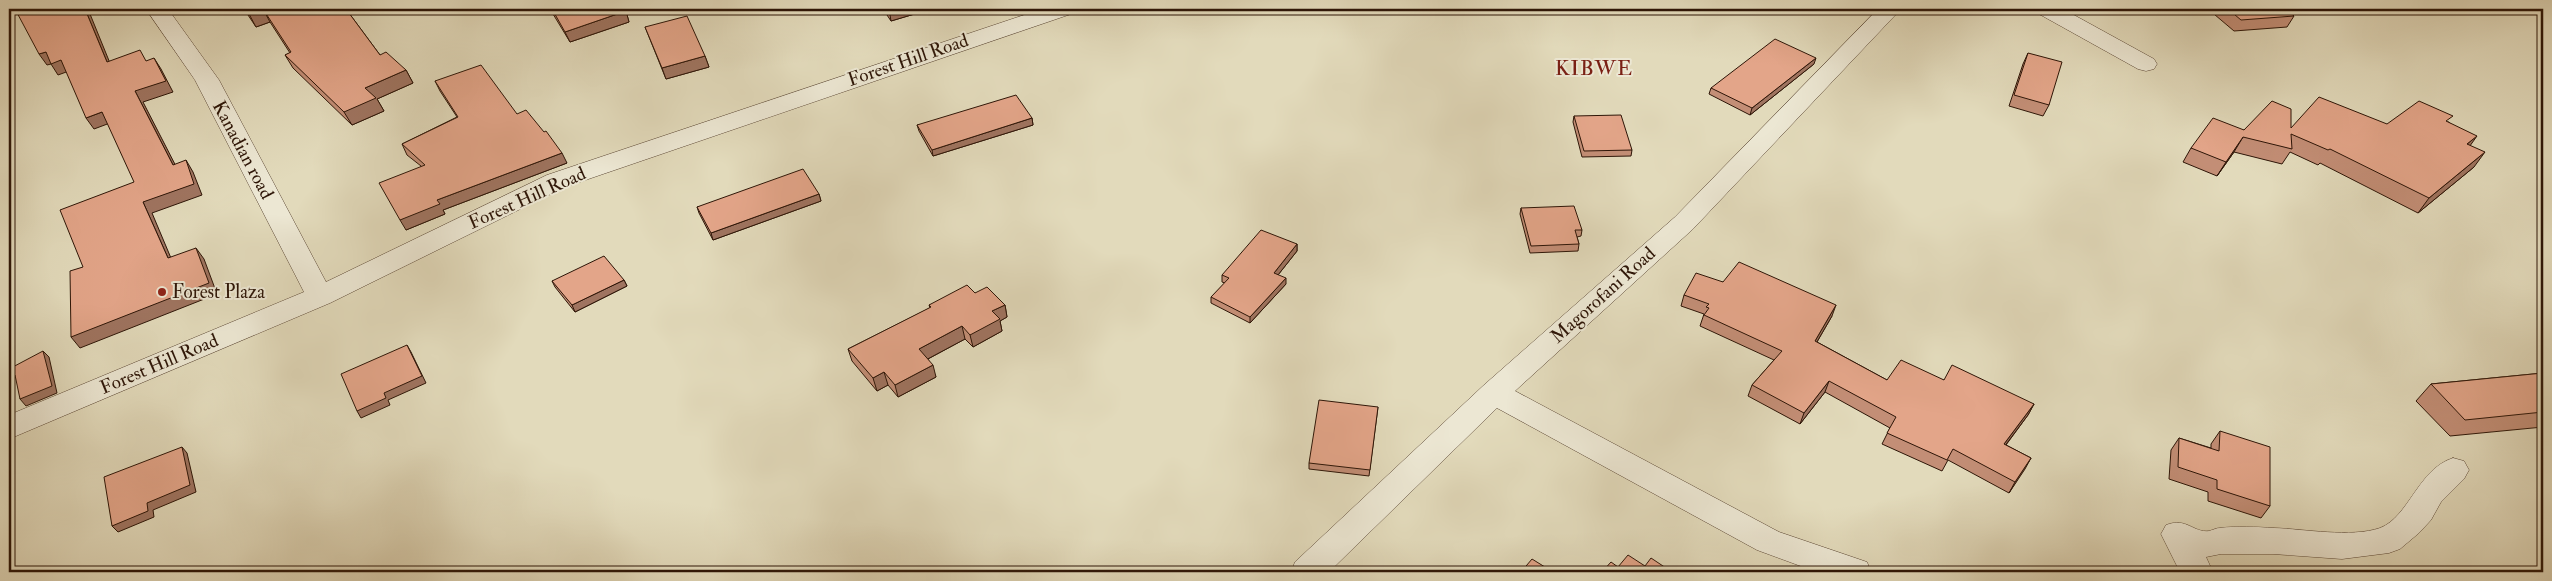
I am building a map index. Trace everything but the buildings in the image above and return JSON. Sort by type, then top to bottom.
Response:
[{"type":"street","name":"Kanadian road","points":[[157,9],[207,80],[320,296]]},
{"type":"street","name":"Forest Hill Road","points":[[9,428],[320,296],[556,181],[1062,9]]},
{"type":"street","name":"Magorofani Road","points":[[1306,572],[1494,393],[1684,223],[1890,9]]},
{"type":"street","points":[[2047,9],[2146,64]]},
{"type":"street","points":[[1494,393],[1768,541],[1855,572]]},
{"type":"street","points":[[2197,572],[2177,534],[2209,545],[2218,541],[2273,541],[2342,546],[2388,540],[2408,524],[2420,511],[2430,493],[2453,470]]},
{"type":"place","name":"Forest Plaza","points":[[162,292]]},
{"type":"district","name":"KIBWE","points":[[1594,68]]}]
